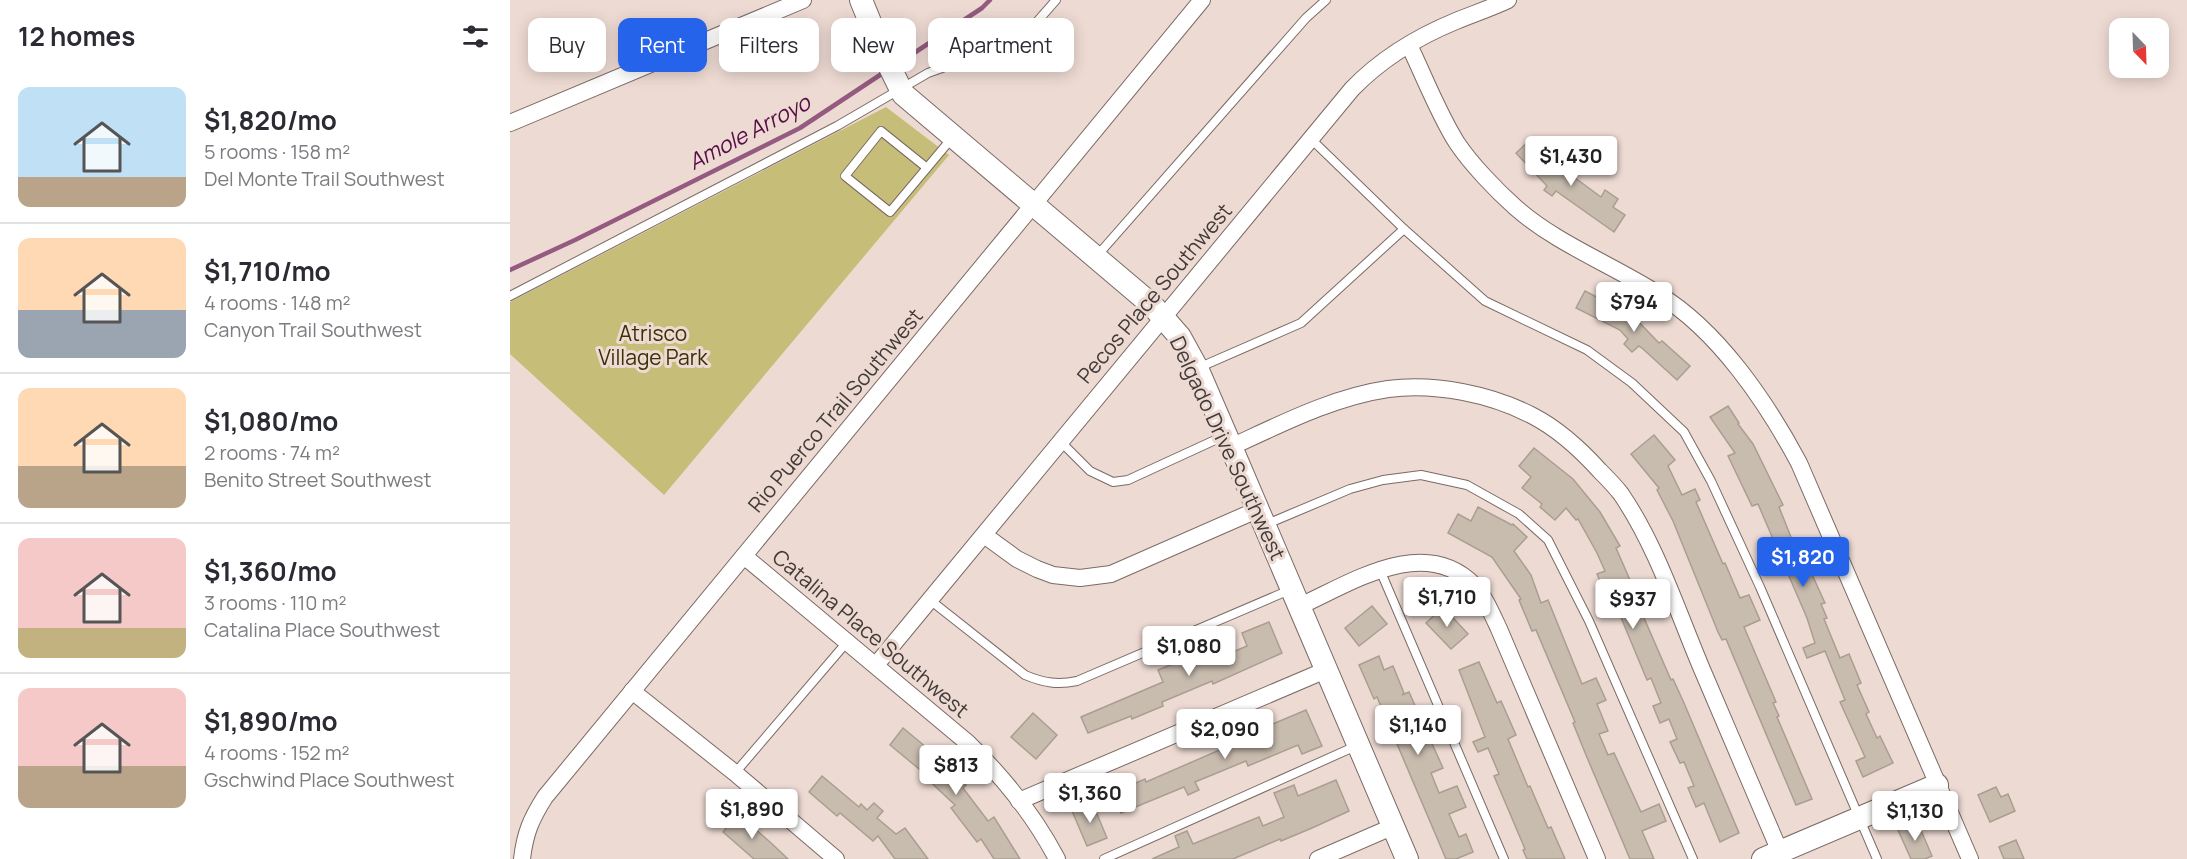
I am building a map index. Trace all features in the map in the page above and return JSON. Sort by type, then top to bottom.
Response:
[{"type":"street","points":[[510,123],[803,0]]},
{"type":"street","name":"Delgado Drive Southwest","points":[[861,0],[881,49],[895,93],[953,137],[1096,257],[1164,317],[1180,337],[1197,368],[1407,859]]},
{"type":"street","name":"Rio Puerco Trail Southwest","points":[[522,859],[525,833],[535,813],[561,778],[1202,0]]},
{"type":"street","name":"Pecos Place Southwest","points":[[876,664],[1311,138],[1370,71],[1409,45],[1455,21],[1508,0]]},
{"type":"street","points":[[1409,45],[1457,142],[1514,206],[1568,244],[1660,295],[1689,317],[1729,358],[1767,407],[1799,463],[1970,859]]},
{"type":"street","points":[[1228,441],[1316,409],[1367,393],[1390,389],[1421,388],[1455,391],[1490,398],[1533,416],[1563,436],[1593,463],[1620,492],[1636,519],[1662,575],[1775,857],[1937,785]]},
{"type":"street","points":[[984,535],[1017,559],[1037,569],[1053,575],[1080,578],[1111,574],[1261,518]]},
{"type":"street","name":"Catalina Place Southwest","points":[[744,556],[876,664],[994,768],[1043,834],[1057,859]]},
{"type":"street","points":[[1296,598],[1408,562],[1443,566],[1461,575],[1474,586],[1488,606],[1499,629],[1597,859]]},
{"type":"street","points":[[1019,801],[1326,670]]},
{"type":"street","points":[[632,691],[735,773],[836,859]]},
{"type":"street","points":[[1318,859],[1392,827]]},
{"type":"lane","points":[[510,296],[837,126],[928,72],[995,49],[1035,24],[1056,0]]},
{"type":"lane","points":[[1096,257],[1283,43],[1326,0]]},
{"type":"lane","points":[[927,168],[881,131],[845,176],[890,212],[927,168],[953,137]]},
{"type":"lane","points":[[1311,138],[1404,229],[1485,300],[1587,350],[1632,382],[1684,432],[1711,481],[1760,587],[1877,859]]},
{"type":"lane","points":[[1197,368],[1301,323],[1404,229]]},
{"type":"lane","points":[[1060,440],[1090,471],[1113,482],[1128,480],[1228,441]]},
{"type":"lane","points":[[1261,518],[1383,480],[1421,475],[1467,485],[1519,514],[1548,540],[1589,621],[1693,859]]},
{"type":"lane","points":[[1380,570],[1504,859]]},
{"type":"lane","points":[[930,600],[1025,675],[1042,682],[1061,685],[1077,681],[1296,598]]},
{"type":"lane","points":[[735,773],[847,642]]},
{"type":"lane","points":[[1104,859],[1357,746]]},
{"type":"green space","name":"Atrisco Village Park","points":[[886,107],[949,155],[664,495],[510,354],[510,302]]},
{"type":"building","points":[[1531,139],[1559,169],[1560,167],[1601,197],[1605,190],[1618,199],[1613,207],[1625,215],[1614,232],[1556,191],[1552,196],[1544,190],[1547,186],[1516,153]]},
{"type":"building","points":[[1585,291],[1629,312],[1659,343],[1662,341],[1690,366],[1677,380],[1639,346],[1632,352],[1624,344],[1628,339],[1620,330],[1576,308]]},
{"type":"building","points":[[1728,406],[1753,444],[1783,505],[1779,507],[1804,570],[1809,568],[1825,603],[1821,604],[1827,618],[1824,619],[1840,658],[1849,654],[1861,683],[1857,685],[1869,712],[1866,714],[1877,738],[1880,736],[1893,763],[1863,777],[1856,761],[1865,757],[1840,702],[1845,700],[1825,651],[1807,658],[1803,648],[1815,643],[1807,618],[1758,504],[1752,506],[1728,456],[1735,453],[1710,417]]},
{"type":"building","points":[[1654,435],[1675,460],[1668,466],[1682,495],[1695,489],[1700,500],[1696,502],[1723,564],[1725,563],[1740,598],[1749,595],[1760,620],[1744,627],[1776,702],[1773,703],[1779,716],[1777,717],[1812,799],[1796,805],[1726,639],[1722,640],[1718,632],[1673,521],[1657,490],[1659,488],[1631,454]]},
{"type":"building","points":[[1534,448],[1573,479],[1600,512],[1620,546],[1616,548],[1633,587],[1631,588],[1671,680],[1673,679],[1684,703],[1739,833],[1720,842],[1704,803],[1696,807],[1688,788],[1694,786],[1684,762],[1680,763],[1670,742],[1677,739],[1669,719],[1660,723],[1653,706],[1661,703],[1651,678],[1647,680],[1612,596],[1607,598],[1597,574],[1605,571],[1578,519],[1576,520],[1566,508],[1555,520],[1540,507],[1542,504],[1522,488],[1531,477],[1519,466]]},
{"type":"building","points":[[1478,507],[1513,524],[1527,537],[1514,551],[1531,575],[1541,603],[1548,600],[1582,684],[1596,678],[1606,700],[1597,704],[1608,731],[1599,734],[1608,755],[1614,753],[1641,812],[1659,804],[1666,821],[1642,831],[1654,859],[1630,859],[1573,723],[1575,722],[1536,630],[1532,631],[1519,600],[1521,599],[1492,557],[1448,533],[1458,514],[1471,521]]},
{"type":"building","points":[[1372,606],[1387,624],[1359,646],[1345,628]]},
{"type":"building","points":[[1443,607],[1468,634],[1451,649],[1426,623]]},
{"type":"building","points":[[1269,622],[1282,653],[1213,684],[1212,681],[1162,702],[1163,706],[1132,719],[1131,716],[1088,733],[1081,717],[1163,682],[1158,670],[1193,656],[1187,641],[1198,637],[1209,662],[1247,646],[1242,633]]},
{"type":"building","points":[[1379,656],[1384,670],[1393,666],[1404,693],[1402,695],[1409,692],[1443,768],[1431,773],[1439,793],[1457,786],[1466,807],[1449,814],[1459,837],[1466,834],[1473,852],[1456,859],[1446,859],[1377,697],[1374,699],[1359,665]]},
{"type":"building","points":[[1479,662],[1497,703],[1501,701],[1516,735],[1508,739],[1528,787],[1530,786],[1548,828],[1551,827],[1565,859],[1527,859],[1523,850],[1525,849],[1494,776],[1499,774],[1488,748],[1478,752],[1473,742],[1485,737],[1459,670]]},
{"type":"building","points":[[1306,710],[1322,746],[1302,754],[1298,745],[1248,766],[1246,761],[1195,782],[1199,790],[1188,795],[1184,787],[1121,813],[1113,793],[1145,779],[1146,782],[1238,742],[1237,739]]},
{"type":"building","points":[[1033,713],[1057,735],[1036,759],[1011,737]]},
{"type":"building","points":[[903,728],[966,785],[963,788],[988,821],[994,817],[1020,859],[994,859],[981,839],[977,842],[951,808],[955,805],[923,775],[924,773],[890,745]]},
{"type":"building","points":[[822,776],[859,807],[861,804],[867,810],[874,803],[883,811],[877,818],[896,834],[905,828],[928,859],[895,859],[878,836],[873,841],[840,813],[837,816],[809,792]]},
{"type":"building","points":[[1336,780],[1349,811],[1312,828],[1233,859],[1152,859],[1179,847],[1175,836],[1187,831],[1193,844],[1259,817],[1263,826],[1284,817],[1274,793],[1294,785],[1298,796]]},
{"type":"building","points":[[1996,787],[2001,797],[2008,794],[2015,811],[1990,822],[1978,795]]},
{"type":"building","points":[[1092,802],[1107,838],[1087,846],[1072,811]]},
{"type":"building","points":[[738,814],[788,859],[754,859],[723,832]]},
{"type":"building","points":[[1917,821],[1932,856],[1925,859],[1911,859],[1898,830]]},
{"type":"building","points":[[2016,840],[2024,859],[2004,859],[1999,847]]},
{"type":"waterway","name":"Amole Arroyo","points":[[916,52],[982,8],[990,0]]},
{"type":"waterway","name":"Amole Arroyo","points":[[510,270],[800,128],[884,72]]}]
